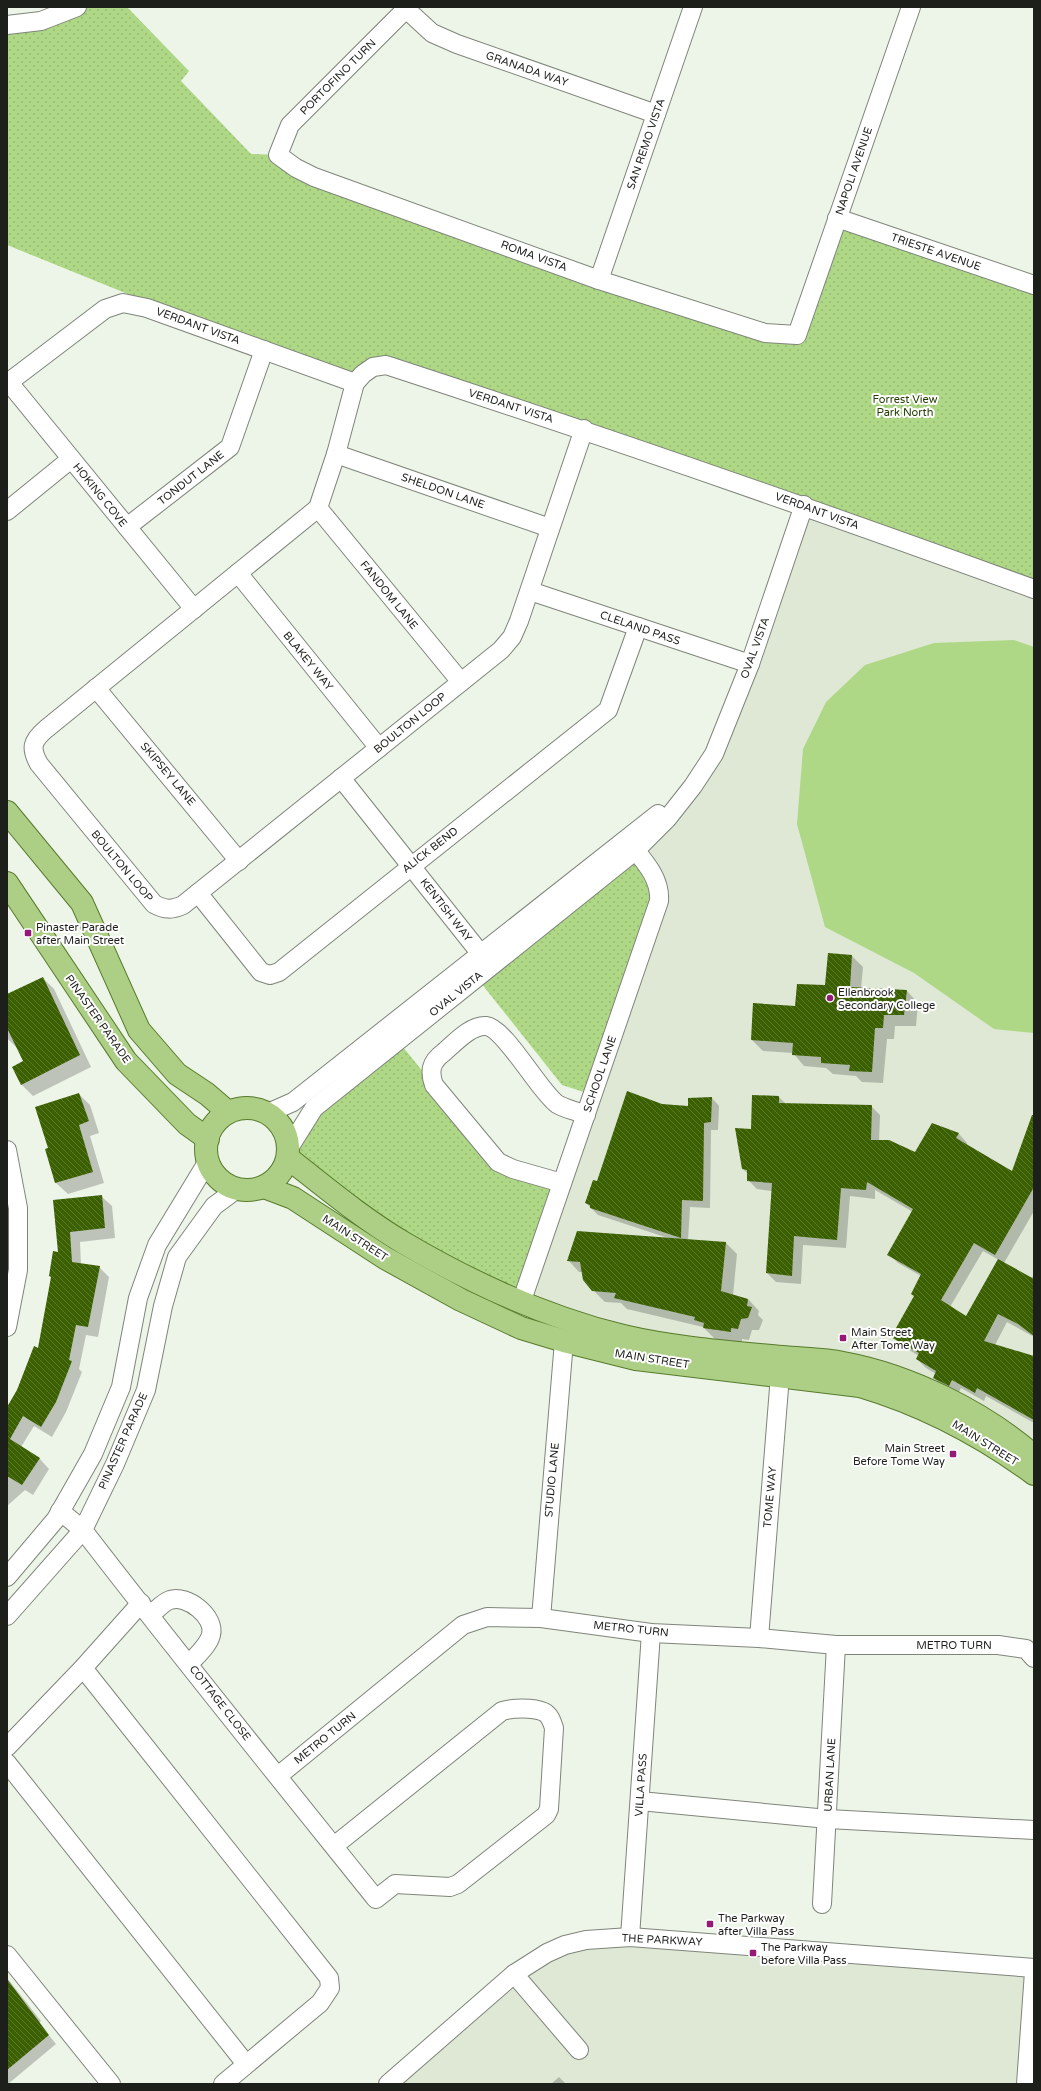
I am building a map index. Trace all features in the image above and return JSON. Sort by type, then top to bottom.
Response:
[{"type":"main road","points":[[7,812],[82,903],[139,1030],[177,1074],[207,1094],[228,1112]]},
{"type":"main road","name":"PINASTER PARADE","points":[[7,883],[126,1061],[187,1124],[208,1139]]},
{"type":"main road","points":[[242,1108],[255,1108],[268,1113],[277,1120],[284,1129],[288,1153],[283,1170],[275,1180],[264,1187],[250,1190],[237,1189],[224,1183],[214,1174],[208,1161],[206,1150],[208,1139],[216,1124],[228,1112],[242,1108]]},
{"type":"main road","name":"MAIN STREET","points":[[288,1153],[337,1197],[402,1242],[479,1284],[520,1303],[624,1336],[781,1367],[860,1386],[889,1395],[968,1430],[1034,1474]]},
{"type":"main road","name":"MAIN STREET","points":[[264,1187],[293,1198],[385,1258],[461,1300],[521,1328],[564,1341],[636,1359],[781,1367],[842,1362],[926,1389],[983,1419],[1002,1431],[1034,1456]]},
{"type":"street","points":[[7,25],[40,21],[77,7]]},
{"type":"street","name":"SAN REMO VISTA","points":[[599,280],[693,7]]},
{"type":"street","name":"NAPOLI AVENUE","points":[[797,336],[911,7]]},
{"type":"street","name":"GRANADA WAY","points":[[407,8],[432,33],[457,44],[656,114]]},
{"type":"street","name":"PORTOFINO TURN","points":[[278,155],[290,125],[407,8]]},
{"type":"street","name":"ROMA VISTA","points":[[278,155],[296,168],[314,176],[599,280],[765,333],[797,336]]},
{"type":"street","name":"TRIESTE AVENUE","points":[[837,218],[1033,281]]},
{"type":"street","name":"VERDANT VISTA","points":[[8,381],[105,309],[124,303],[147,308],[355,384],[363,374],[373,367],[386,366],[584,430],[804,505],[1034,589]]},
{"type":"street","name":"TONDUT LANE","points":[[127,527],[230,447],[264,350]]},
{"type":"street","name":"HOKING COVE","points":[[8,381],[194,609]]},
{"type":"street","points":[[318,508],[336,454],[355,384]]},
{"type":"street","name":"BOULTON LOOP","points":[[318,508],[38,736],[33,745],[34,754],[46,773],[154,904],[162,908],[173,910],[183,905],[501,650],[512,637],[530,591],[584,430]]},
{"type":"street","name":"SHELDON LANE","points":[[336,454],[550,528]]},
{"type":"street","points":[[7,511],[71,459]]},
{"type":"street","name":"OVAL VISTA","points":[[288,1153],[314,1108],[486,960],[630,845],[667,819],[693,786],[714,754],[750,664],[804,505]]},
{"type":"street","name":"FANDOM LANE","points":[[318,508],[461,682]]},
{"type":"street","name":"BLAKEY WAY","points":[[238,573],[379,748]]},
{"type":"street","name":"CLELAND PASS","points":[[530,591],[750,664]]},
{"type":"street","name":"ALICK BEND","points":[[198,893],[261,972],[270,975],[279,972],[410,866],[608,710],[638,627]]},
{"type":"street","name":"SKIPSEY LANE","points":[[96,688],[239,860]]},
{"type":"street","name":"KENTISH WAY","points":[[341,778],[486,960]]},
{"type":"street","name":"SCHOOL LANE","points":[[520,1303],[659,901],[660,890],[657,879],[630,845]]},
{"type":"street","name":"OVAL VISTA","points":[[268,1113],[293,1102],[486,960]]},
{"type":"street","points":[[562,1183],[513,1169],[498,1162],[434,1085],[431,1076],[432,1067],[435,1059],[470,1031],[478,1027],[486,1026],[500,1034],[557,1104],[586,1115]]},
{"type":"street","points":[[7,1150],[18,1208],[18,1270],[7,1327]]},
{"type":"street","name":"PINASTER PARADE","points":[[7,1577],[60,1511],[93,1454],[121,1387],[138,1298],[157,1245],[208,1161]]},
{"type":"street","name":"PINASTER PARADE","points":[[7,1616],[83,1530],[146,1390],[164,1306],[177,1257],[214,1206],[237,1189]]},
{"type":"street","name":"STUDIO LANE","points":[[541,1618],[564,1341]]},
{"type":"street","name":"TOME WAY","points":[[759,1638],[781,1367]]},
{"type":"street","name":"COTTAGE CLOSE","points":[[60,1511],[83,1530],[376,1899],[395,1884],[450,1887],[458,1884],[546,1814],[549,1809],[554,1728],[550,1718],[543,1712],[521,1708],[510,1708],[502,1711],[334,1846]]},
{"type":"street","points":[[7,1747],[83,1668],[145,1609],[169,1600],[184,1600],[197,1606],[211,1623],[212,1634],[205,1647],[189,1664]]},
{"type":"street","name":"METRO TURN","points":[[278,1776],[463,1625],[487,1617],[541,1618],[651,1633],[759,1638],[836,1645],[998,1645],[1026,1649],[1034,1658]]},
{"type":"street","name":"VILLA PASS","points":[[630,1937],[651,1633]]},
{"type":"street","name":"URBAN LANE","points":[[822,1904],[828,1819],[836,1645]]},
{"type":"street","points":[[83,1668],[329,1978],[330,1988],[320,2003],[223,2084]]},
{"type":"street","points":[[7,1763],[246,2064]]},
{"type":"street","points":[[640,1801],[828,1819],[1034,1830]]},
{"type":"street","name":"THE PARKWAY","points":[[388,2084],[514,1974],[547,1953],[565,1945],[586,1940],[630,1937],[1034,1968]]},
{"type":"street","points":[[7,1956],[111,2084]]},
{"type":"street","points":[[1026,2084],[1034,1972]]},
{"type":"street","points":[[514,1974],[578,2050]]},
{"type":"shaded area","name":"Ellenbrook Secondary College","points":[[804,505],[1034,589],[1034,1472],[965,1425],[521,1303],[659,901],[635,851],[693,786]]},
{"type":"shaded area","points":[[586,1940],[1034,1968],[1026,2084],[388,2084],[514,1974]]},
{"type":"green space","name":"Forrest View Park North","points":[[77,7],[127,7],[189,71],[181,81],[251,154],[278,155],[599,280],[797,335],[837,218],[1034,285],[1034,589],[387,366],[355,383],[273,353],[7,245],[7,25]]},
{"type":"green space","points":[[1014,640],[1034,647],[1034,1033],[994,1029],[914,973],[825,927],[797,824],[803,749],[826,702],[865,665],[934,643]]},
{"type":"green space","points":[[635,851],[657,879],[593,1095],[562,1085],[477,978]]},
{"type":"green space","points":[[398,1041],[491,1155],[562,1183],[521,1303],[402,1242],[289,1148],[299,1129]]},
{"type":"building","points":[[828,953],[852,955],[850,987],[907,990],[904,1015],[884,1015],[883,1028],[875,1028],[872,1072],[849,1071],[850,1065],[821,1063],[821,1057],[792,1055],[793,1043],[751,1040],[753,1003],[795,1006],[797,984],[825,985]]},
{"type":"building","points":[[43,977],[80,1055],[21,1085],[12,1067],[23,1061],[7,1028],[7,994]]},
{"type":"building","points":[[627,1091],[662,1104],[688,1106],[688,1098],[712,1097],[711,1122],[704,1123],[703,1201],[682,1200],[681,1238],[590,1208],[590,1205],[585,1203],[593,1180],[597,1181]]},
{"type":"building","points":[[79,1093],[89,1121],[79,1125],[93,1172],[55,1183],[45,1149],[48,1148],[35,1107]]},
{"type":"building","points":[[752,1095],[779,1096],[779,1103],[872,1105],[871,1140],[889,1140],[915,1152],[932,1123],[959,1133],[956,1138],[1012,1171],[1032,1115],[1034,1115],[1034,1187],[995,1255],[974,1243],[941,1300],[966,1316],[998,1259],[1034,1279],[1034,1336],[1018,1324],[998,1314],[984,1341],[1034,1356],[1034,1420],[977,1388],[975,1393],[952,1380],[949,1386],[933,1378],[936,1371],[916,1359],[919,1353],[891,1337],[914,1296],[911,1294],[921,1274],[887,1255],[913,1209],[867,1182],[866,1190],[841,1188],[837,1240],[794,1236],[792,1276],[766,1273],[772,1183],[747,1181],[747,1170],[742,1169],[735,1128],[751,1129]]},
{"type":"building","points":[[102,1195],[105,1228],[70,1232],[72,1262],[100,1266],[88,1327],[76,1325],[69,1360],[72,1361],[56,1402],[41,1427],[23,1416],[10,1439],[40,1458],[22,1485],[7,1476],[7,1407],[17,1390],[34,1346],[38,1348],[51,1277],[49,1276],[53,1251],[58,1252],[53,1200]]},
{"type":"building","points":[[577,1231],[726,1242],[721,1291],[748,1299],[747,1306],[752,1307],[748,1318],[741,1319],[738,1329],[731,1328],[731,1332],[703,1328],[704,1323],[694,1320],[695,1317],[614,1298],[616,1293],[592,1291],[583,1280],[580,1262],[567,1261]]},
{"type":"building","points":[[7,1979],[49,2035],[7,2070]]},
{"type":"place","name":"Pinaster Parade after Main Street","points":[[28,933]]},
{"type":"place","name":"Ellenbrook Secondary College","points":[[830,998]]},
{"type":"place","name":"Main Street After Tome Way","points":[[843,1338]]},
{"type":"place","name":"Main Street Before Tome Way","points":[[953,1454]]},
{"type":"place","name":"The Parkway after Villa Pass","points":[[710,1924]]},
{"type":"place","name":"The Parkway before Villa Pass","points":[[753,1953]]}]
